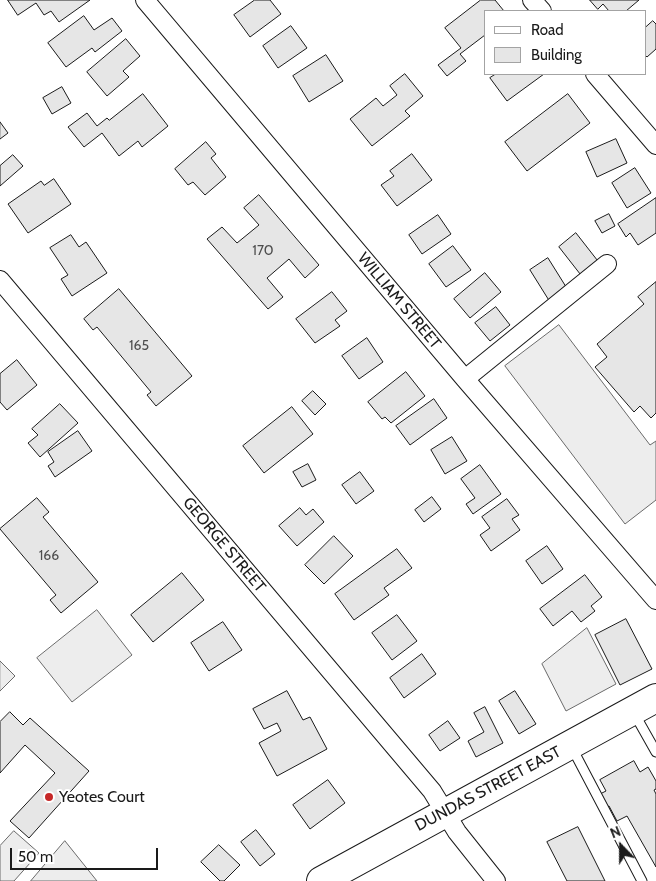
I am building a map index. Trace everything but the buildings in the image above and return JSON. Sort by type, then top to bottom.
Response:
[{"type":"main road","name":"DUNDAS STREET EAST","points":[[321,881],[644,705]]},
{"type":"street","name":"WILLIAM STREET","points":[[145,0],[465,379],[656,600]]},
{"type":"street","points":[[532,0],[541,10]]},
{"type":"street","points":[[596,75],[656,145]]},
{"type":"street","points":[[465,379],[607,264]]},
{"type":"street","name":"GEORGE STREET","points":[[0,280],[432,791],[457,832],[496,881]]},
{"type":"lane","points":[[644,705],[656,752]]},
{"type":"lane","points":[[570,745],[642,881]]},
{"type":"shaded area","points":[[559,325],[650,445],[656,441],[656,500],[625,524],[505,366]]},
{"type":"shaded area","points":[[97,610],[132,655],[72,702],[37,658]]},
{"type":"shaded area","points":[[587,628],[616,684],[566,711],[542,664]]},
{"type":"shaded area","points":[[0,661],[15,676],[0,691]]},
{"type":"shaded area","points":[[14,831],[39,853],[14,881],[0,881],[0,846]]},
{"type":"shaded area","points":[[65,841],[97,881],[31,881]]},
{"type":"place","name":"Yeotes Court","points":[[49,797]]}]
